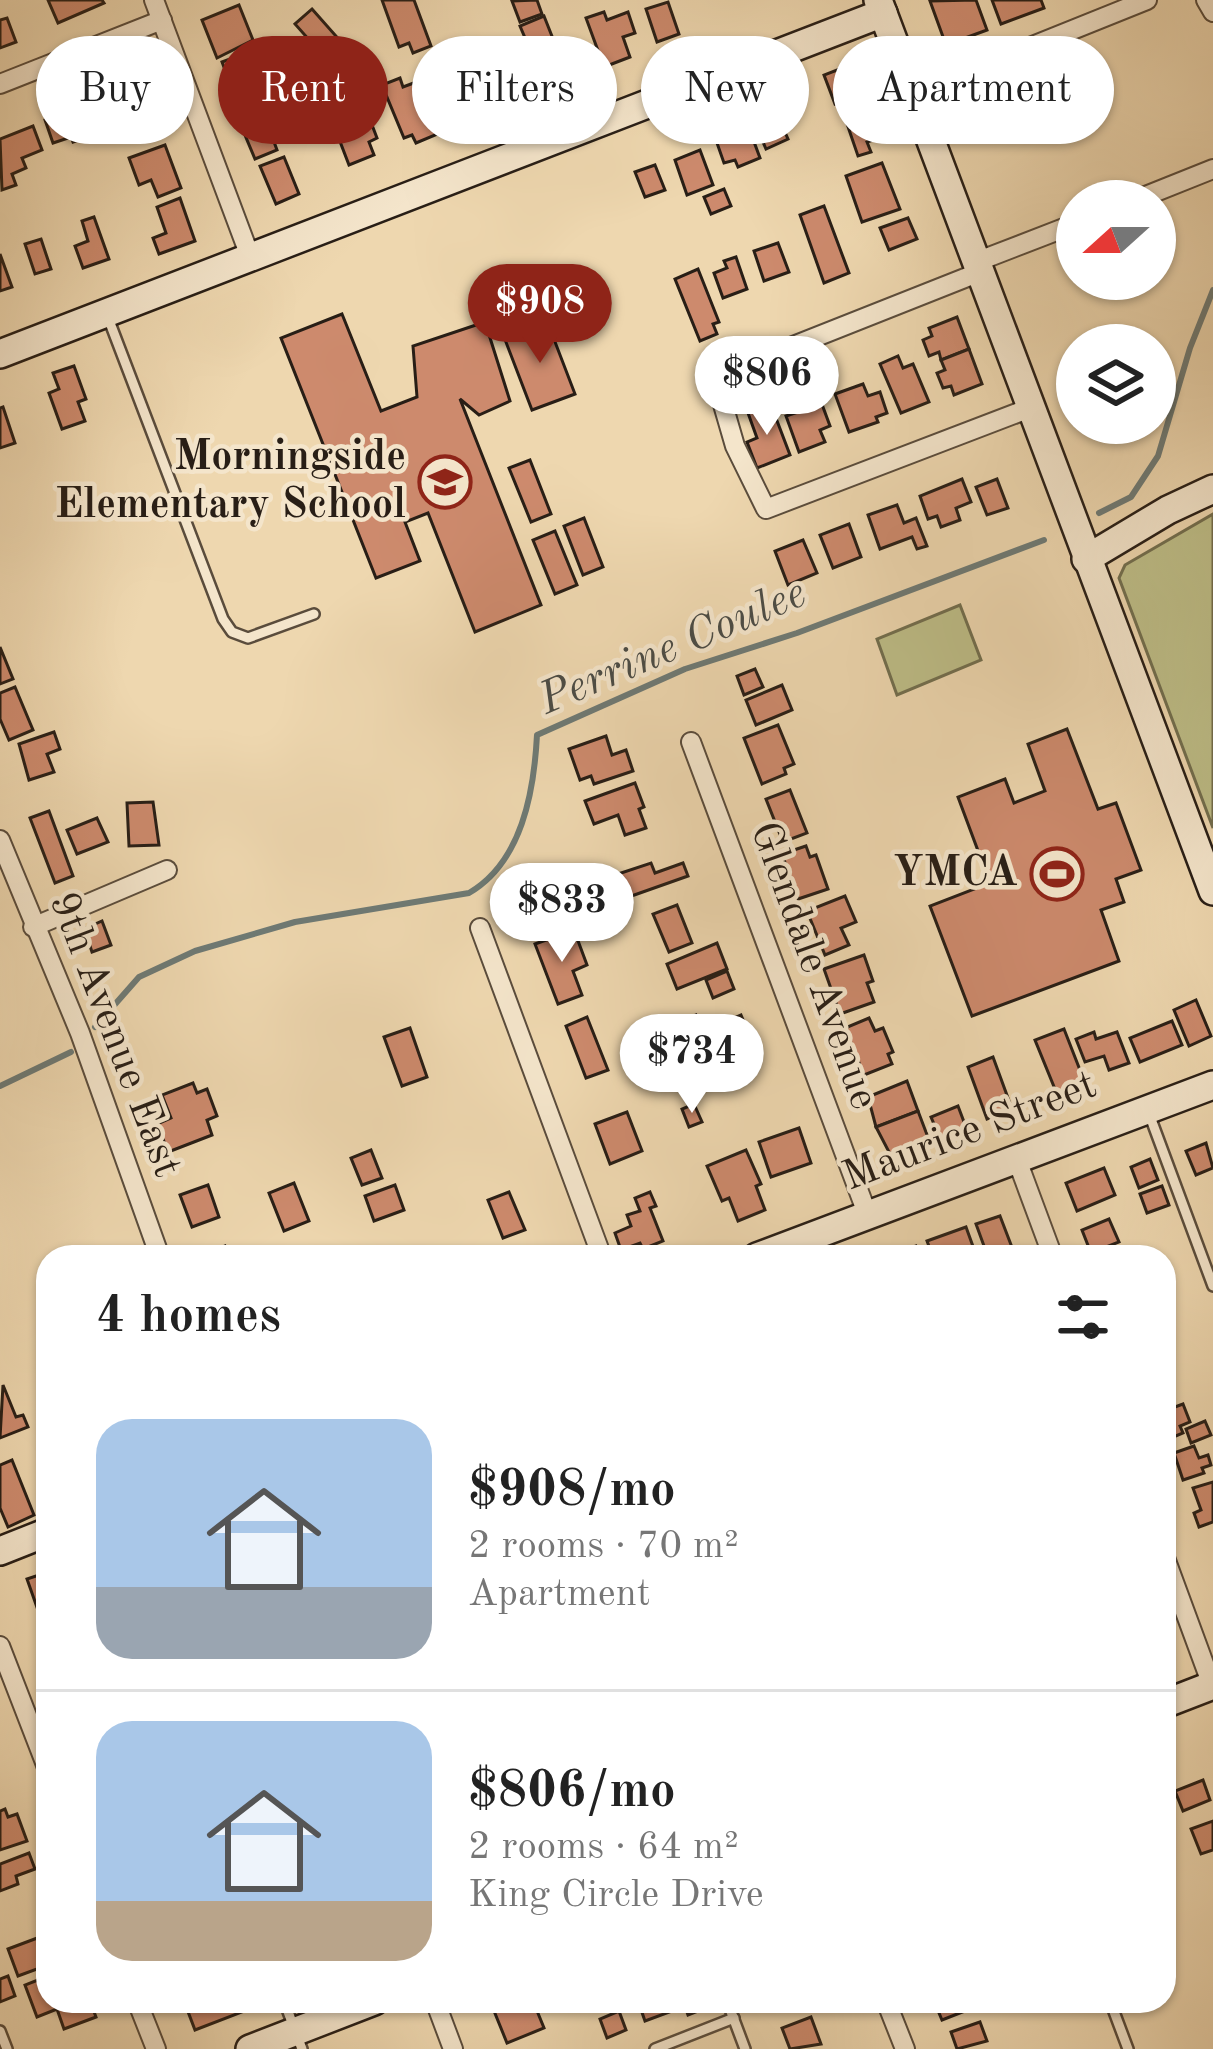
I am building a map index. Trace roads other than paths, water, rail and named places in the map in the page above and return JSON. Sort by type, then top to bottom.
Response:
[{"type":"street","points":[[154,0],[251,259]]},
{"type":"street","points":[[1058,36],[1148,0]]},
{"type":"street","points":[[1206,0],[1213,12]]},
{"type":"street","points":[[0,354],[881,7],[892,36]]},
{"type":"street","points":[[0,84],[162,20]]},
{"type":"street","points":[[932,144],[1213,891]]},
{"type":"street","points":[[1176,184],[1213,170]]},
{"type":"street","points":[[1030,408],[766,509],[735,446],[716,377],[1056,232]]},
{"type":"street","points":[[1086,559],[1213,489]]},
{"type":"street","name":"Glendale Avenue","points":[[691,742],[868,1216]]},
{"type":"street","name":"9th Avenue East","points":[[0,840],[80,1033],[156,1245]]},
{"type":"street","points":[[33,927],[166,870]]},
{"type":"street","points":[[480,928],[598,1245]]},
{"type":"street","name":"Maurice Street","points":[[789,1245],[1213,1085]]},
{"type":"street","points":[[1017,1160],[1049,1245]]},
{"type":"street","points":[[0,1551],[36,1537]]},
{"type":"street","points":[[1176,1589],[1213,1686],[1176,1700]]},
{"type":"street","points":[[0,1646],[36,1739]]},
{"type":"street","points":[[142,2013],[156,2049]]},
{"type":"street","points":[[250,2049],[298,2040],[351,2013]]},
{"type":"street","points":[[439,2013],[453,2049]]},
{"type":"street","points":[[890,2013],[904,2049]]},
{"type":"lane","points":[[107,314],[223,619],[232,632],[248,638],[314,614]]},
{"type":"lane","points":[[1148,1110],[1213,1286]]},
{"type":"lane","points":[[732,2013],[745,2049]]},
{"type":"lane","points":[[1114,2013],[1128,2049]]},
{"type":"lane","points":[[655,2049],[734,2018]]},
{"type":"lane","points":[[0,2031],[7,2049]]},
{"type":"waterway","name":"Perrine Coulee","points":[[1099,513],[1131,497],[1158,456],[1213,290]]},
{"type":"waterway","name":"Perrine Coulee","points":[[95,1027],[139,977],[195,951],[295,922],[469,893],[502,863],[522,824],[537,735],[685,669],[797,633],[1044,540]]},
{"type":"waterway","name":"Perrine Coulee","points":[[0,1086],[71,1052]]},
{"type":"place","name":"Morningside Elementary School","points":[[445,482]]},
{"type":"place","name":"YMCA","points":[[1057,874]]}]
